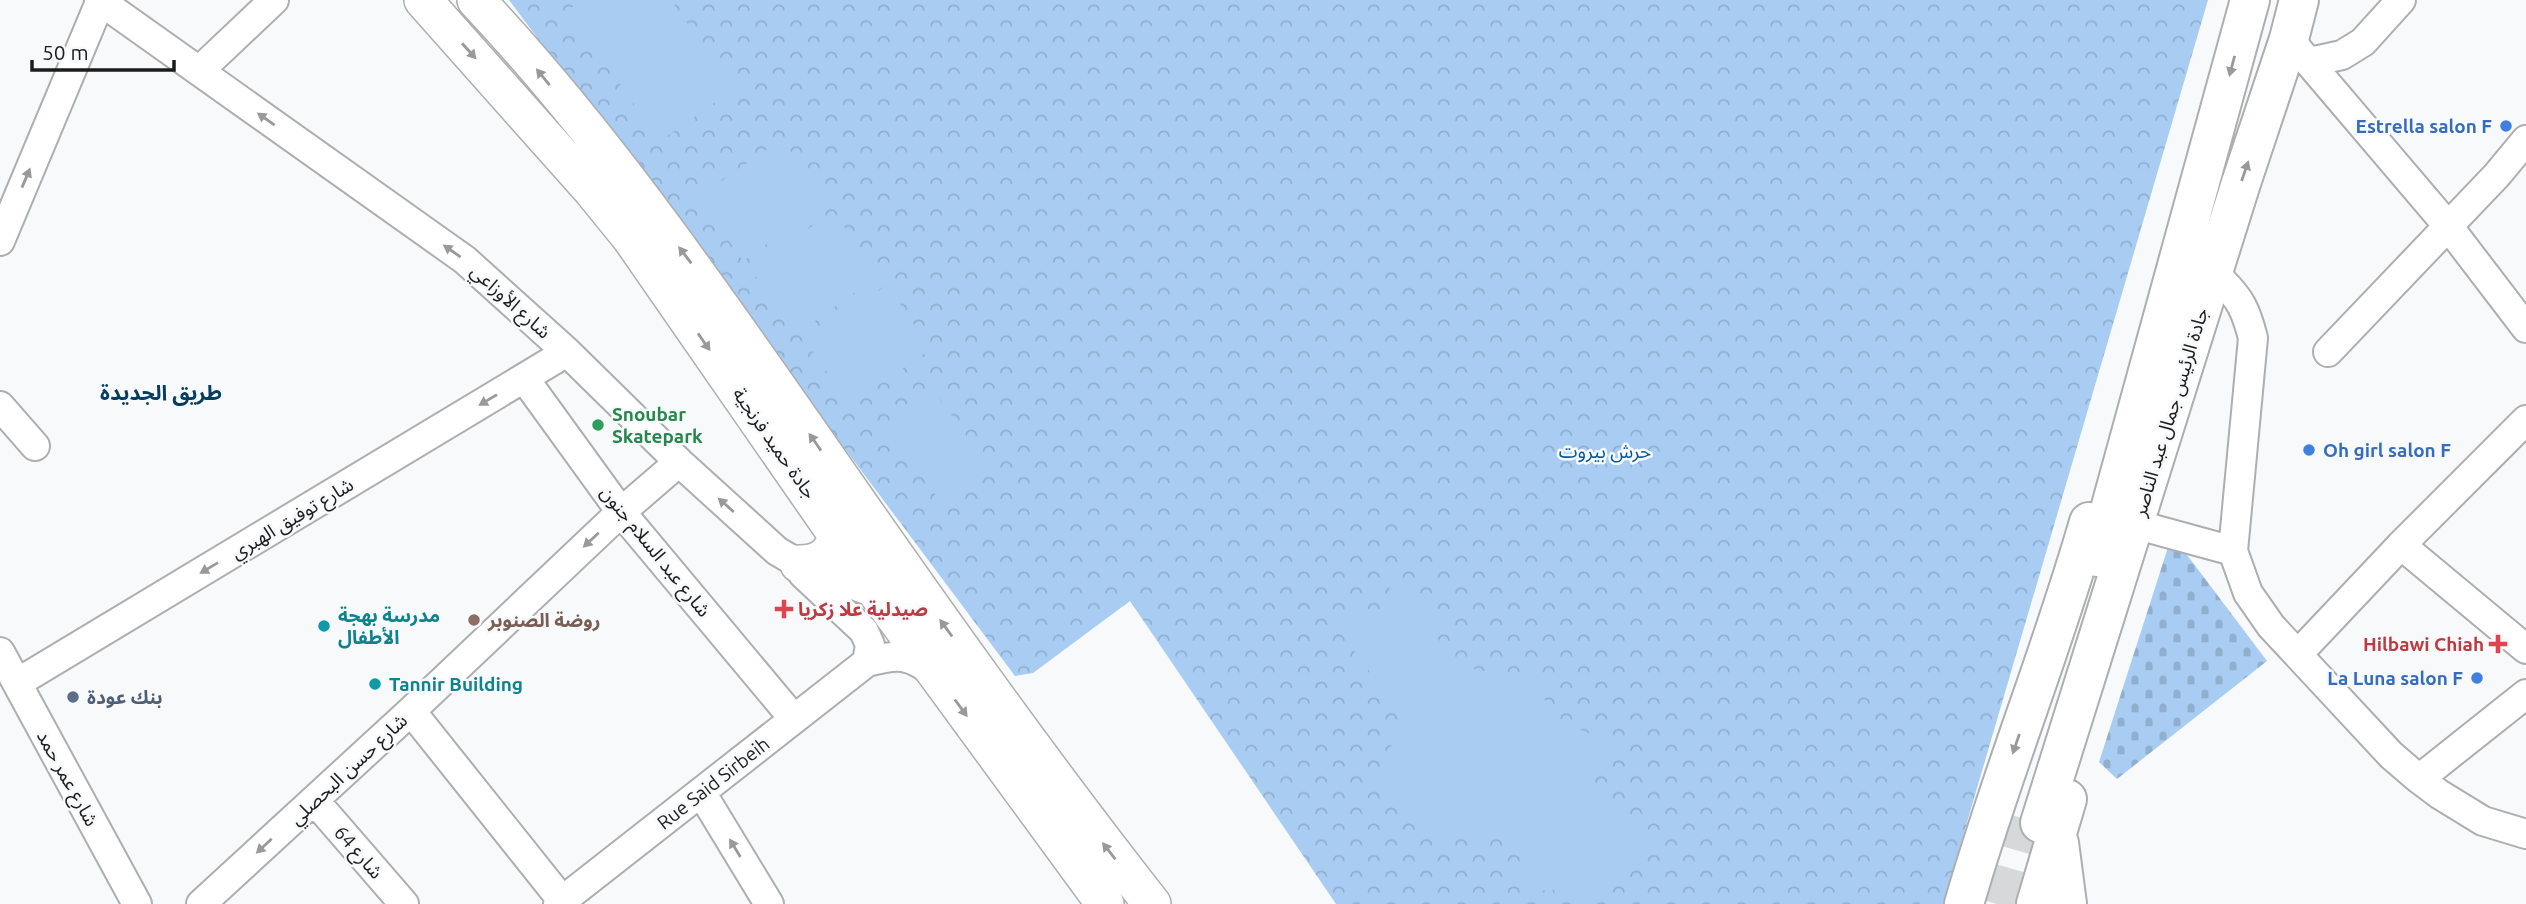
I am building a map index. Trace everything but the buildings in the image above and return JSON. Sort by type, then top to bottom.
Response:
[{"type":"highway","name":"جادة الرئيس جمال عبد الناصر","points":[[2040,824],[2192,215],[2250,0]]},
{"type":"highway","name":"جادة الرئيس جمال عبد الناصر","points":[[2040,824],[2225,236],[2299,50],[2299,0]]},
{"type":"highway","points":[[1964,904],[1979,852],[2065,603],[2152,303],[2192,215]]},
{"type":"highway","points":[[2036,904],[2040,824],[2149,528],[2202,360],[2220,279],[2225,236]]},
{"type":"highway","points":[[2040,824],[2067,904]]},
{"type":"highway","points":[[1979,852],[1981,904]]},
{"type":"main road","name":"جادة حميد فرنجية","points":[[423,0],[592,190],[631,238],[838,534],[894,586],[1152,904]]},
{"type":"main road","name":"جادة حميد فرنجية","points":[[476,0],[545,79],[689,260],[894,586],[938,676],[1105,904]]},
{"type":"main road","points":[[788,557],[817,563],[828,555],[838,534]]},
{"type":"street","points":[[199,71],[274,0]]},
{"type":"street","points":[[2299,50],[2342,55],[2363,42],[2402,0]]},
{"type":"street","points":[[0,241],[99,1]]},
{"type":"street","name":"شارع الأوزاعي","points":[[99,1],[465,260],[567,352],[678,462],[788,557],[837,580],[894,586]]},
{"type":"street","points":[[2299,50],[2448,226],[2526,328]]},
{"type":"street","points":[[2328,352],[2497,175],[2526,140]]},
{"type":"street","points":[[2220,279],[2237,296],[2247,314],[2253,338],[2233,551],[2248,593],[2259,610],[2391,755],[2439,794],[2483,821],[2526,834]]},
{"type":"street","name":"شارع توفيق الهبري","points":[[17,683],[567,352]]},
{"type":"street","name":"شارع عبد السلام جنون","points":[[524,378],[621,512],[794,719]]},
{"type":"street","points":[[0,406],[35,446]]},
{"type":"street","points":[[2298,654],[2401,545],[2526,420]]},
{"type":"street","name":"شارع حسن البحصلي","points":[[201,904],[678,462]]},
{"type":"street","points":[[2149,528],[2233,551]]},
{"type":"street","points":[[2401,545],[2526,649]]},
{"type":"street","points":[[788,557],[864,631],[870,645],[867,662],[890,655],[909,658],[938,676]]},
{"type":"street","name":"شارع عمر حمد","points":[[0,653],[137,904]]},
{"type":"street","name":"Rue Said Sirbeih","points":[[562,903],[867,662]]},
{"type":"street","points":[[2419,779],[2526,694]]},
{"type":"street","points":[[411,711],[562,903]]},
{"type":"street","points":[[701,792],[758,900]]},
{"type":"street","name":"شارع 64","points":[[314,800],[404,904]]},
{"type":"green space","name":"حرش بيروت","points":[[509,0],[2208,0],[1943,904],[1336,904],[1130,601],[1033,673],[1015,676]]},
{"type":"green space","points":[[582,0],[671,0],[734,89],[660,141],[568,10]]},
{"type":"green space","points":[[782,139],[826,202],[743,261],[698,197]]},
{"type":"green space","points":[[833,211],[879,275],[797,334],[751,270]]},
{"type":"green space","points":[[887,285],[931,349],[850,405],[806,342]]},
{"type":"green space","points":[[936,394],[990,468],[942,504],[887,429]]},
{"type":"green space","points":[[2172,535],[2267,661],[2117,779],[2099,762]]},
{"type":"green space","points":[[1391,582],[1425,601],[1443,653],[1452,660],[1483,671],[1529,672],[1551,709],[1562,720],[1618,747],[1618,754],[1611,754],[1578,782],[1600,797],[1625,808],[1657,845],[1585,898],[1563,889],[1539,891],[1527,884],[1519,851],[1507,840],[1483,833],[1431,828],[1408,813],[1378,777],[1394,768],[1389,730],[1401,727],[1405,721],[1329,618],[1384,618]]},
{"type":"tunnel","points":[[1997,904],[2022,818]]},
{"type":"place","name":"Estrella salon F","points":[[2506,126]]},
{"type":"place","name":"Snoubar Skatepark","points":[[598,425]]},
{"type":"place","name":"Oh girl salon F","points":[[2309,450]]},
{"type":"place","name":"صيدلية علا زكريا","points":[[784,609]]},
{"type":"place","name":"روضة الصنوبر","points":[[474,620]]},
{"type":"place","name":"مدرسة بهجة الأطفال","points":[[324,626]]},
{"type":"place","name":"Hilbawi Chiah","points":[[2498,644]]},
{"type":"place","name":"La Luna salon F","points":[[2477,678]]},
{"type":"place","name":"Tannir Building","points":[[375,684]]},
{"type":"place","name":"بنك عودة","points":[[73,697]]},
{"type":"district","name":"طريق الجديدة","points":[[161,393]]}]
